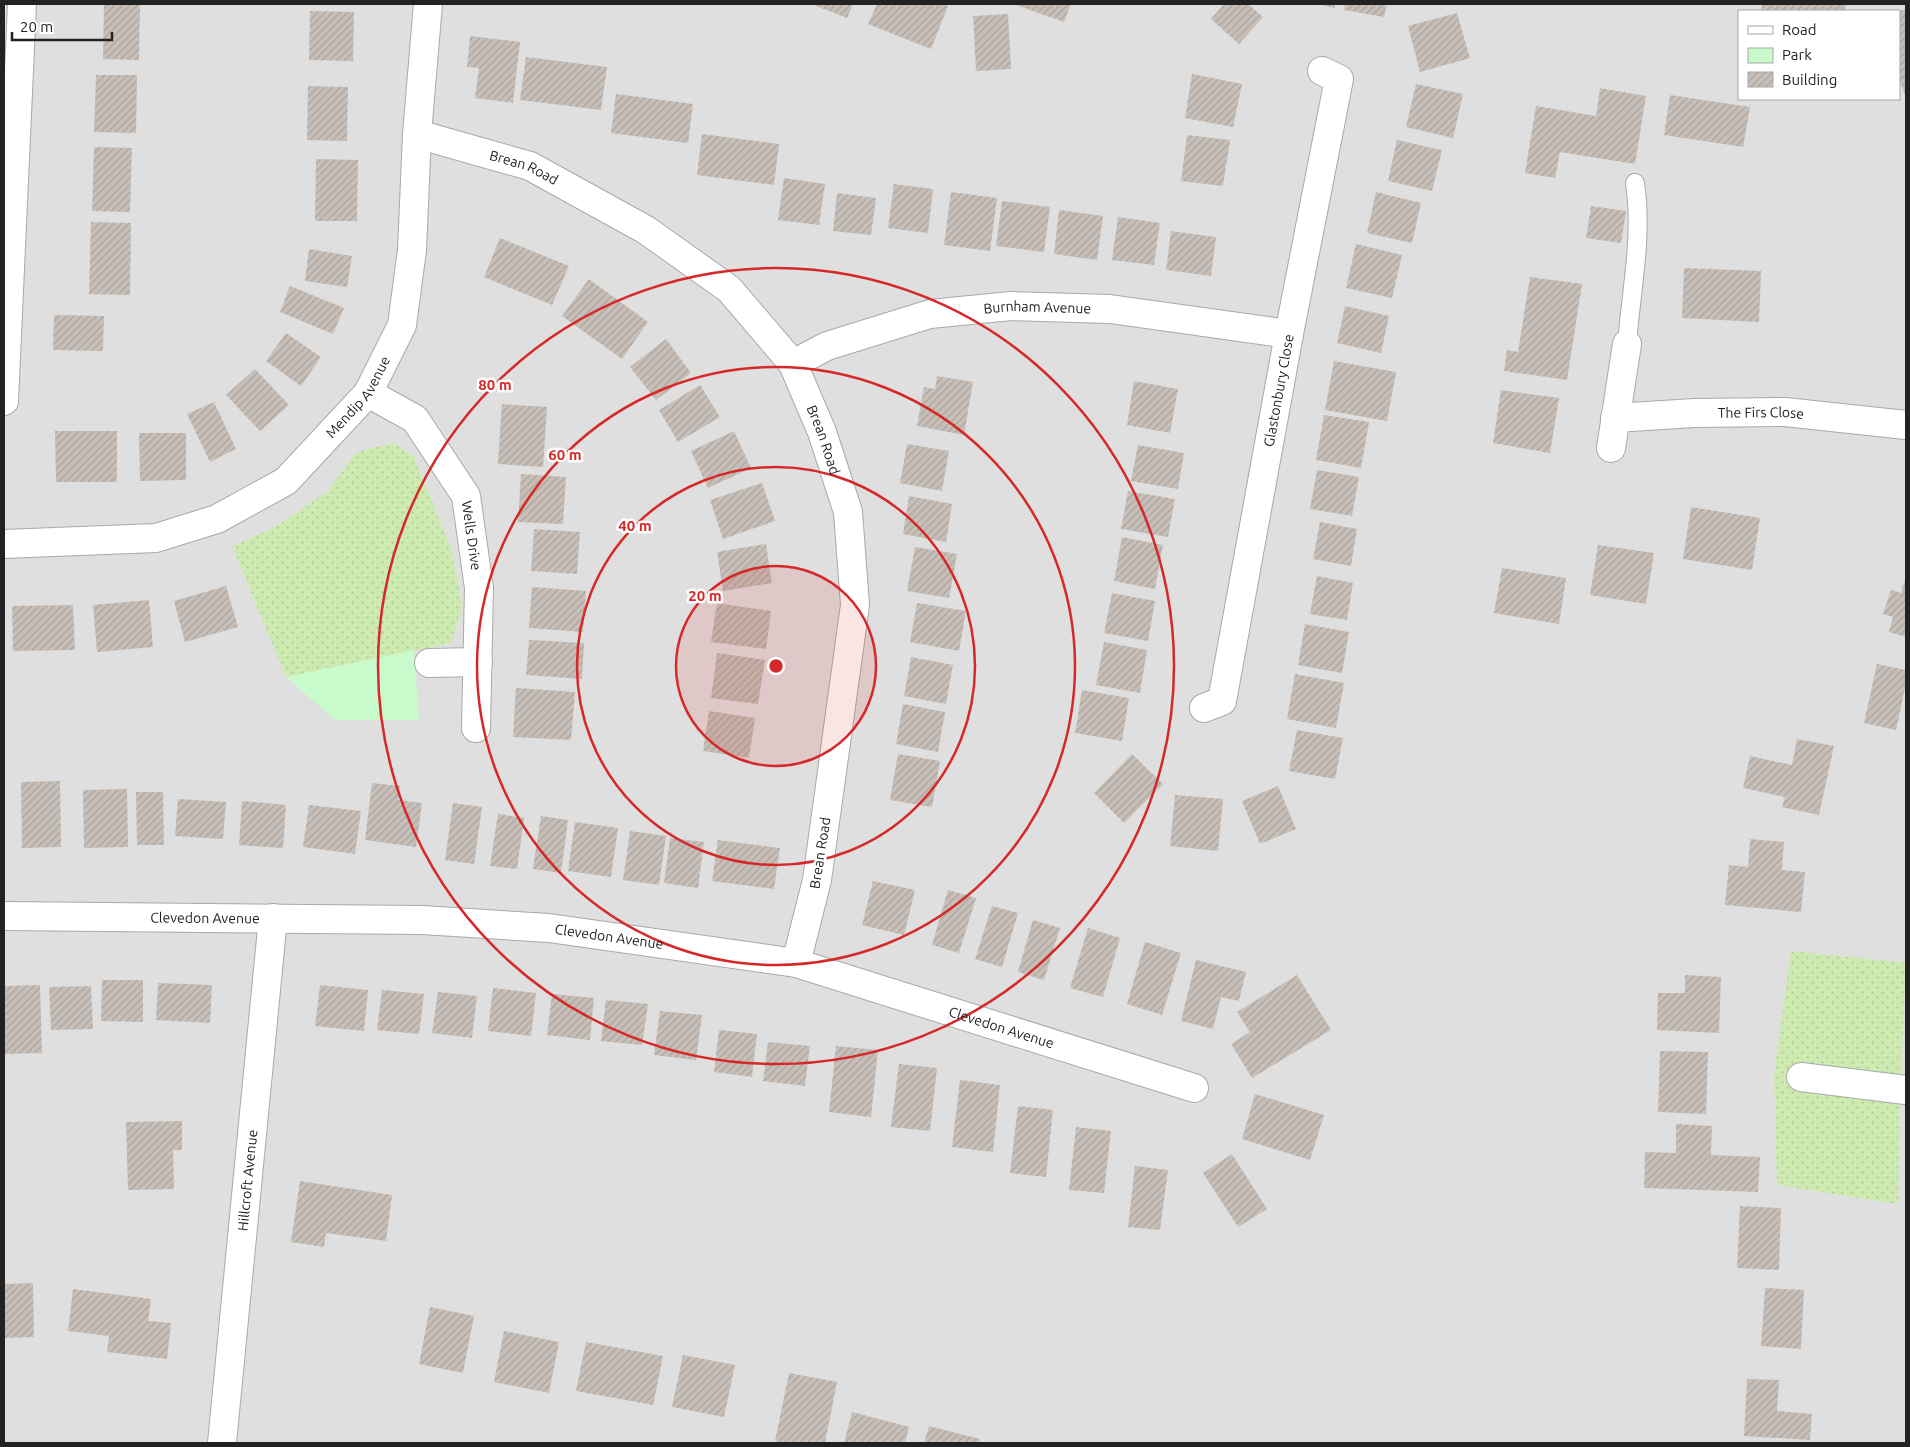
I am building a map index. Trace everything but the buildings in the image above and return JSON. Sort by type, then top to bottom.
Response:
[{"type":"street","points":[[4,401],[22,4]]},
{"type":"street","name":"Mendip Avenue","points":[[4,544],[156,538],[217,519],[286,481],[368,393],[402,325],[412,250],[417,134],[428,4]]},
{"type":"street","name":"Glastonbury Close","points":[[1204,708],[1222,701],[1289,334],[1339,79],[1322,71]]},
{"type":"street","name":"Brean Road","points":[[417,134],[530,166],[646,230],[729,289],[793,364],[822,432],[848,512],[855,605],[817,880],[796,963]]},
{"type":"street","name":"Burnham Avenue","points":[[793,364],[827,346],[930,314],[1010,306],[1110,309],[1289,334]]},
{"type":"street","points":[[1611,448],[1626,344]]},
{"type":"street","name":"Wells Drive","points":[[368,393],[415,419],[466,496],[479,588],[476,728]]},
{"type":"street","name":"The Firs Close","points":[[1615,418],[1694,413],[1786,412],[1906,425]]},
{"type":"street","points":[[429,663],[478,662]]},
{"type":"street","name":"Clevedon Avenue","points":[[4,916],[422,920],[549,928],[796,963],[1194,1088]]},
{"type":"street","name":"Hillcroft Avenue","points":[[222,1443],[274,918]]},
{"type":"street","points":[[1801,1077],[1906,1090]]},
{"type":"lane","points":[[1626,344],[1637,233],[1638,204],[1635,183]]},
{"type":"shaded area","points":[[4,4],[1906,4],[1906,1443],[4,1443]]},
{"type":"green space","points":[[394,443],[414,457],[452,551],[462,608],[451,643],[286,677],[232,546],[275,527],[328,491],[357,452]]},
{"type":"green space","points":[[414,650],[419,720],[335,720],[286,677]]},
{"type":"green space","points":[[1791,951],[1906,963],[1900,1092],[1898,1204],[1777,1185],[1774,1075]]}]
